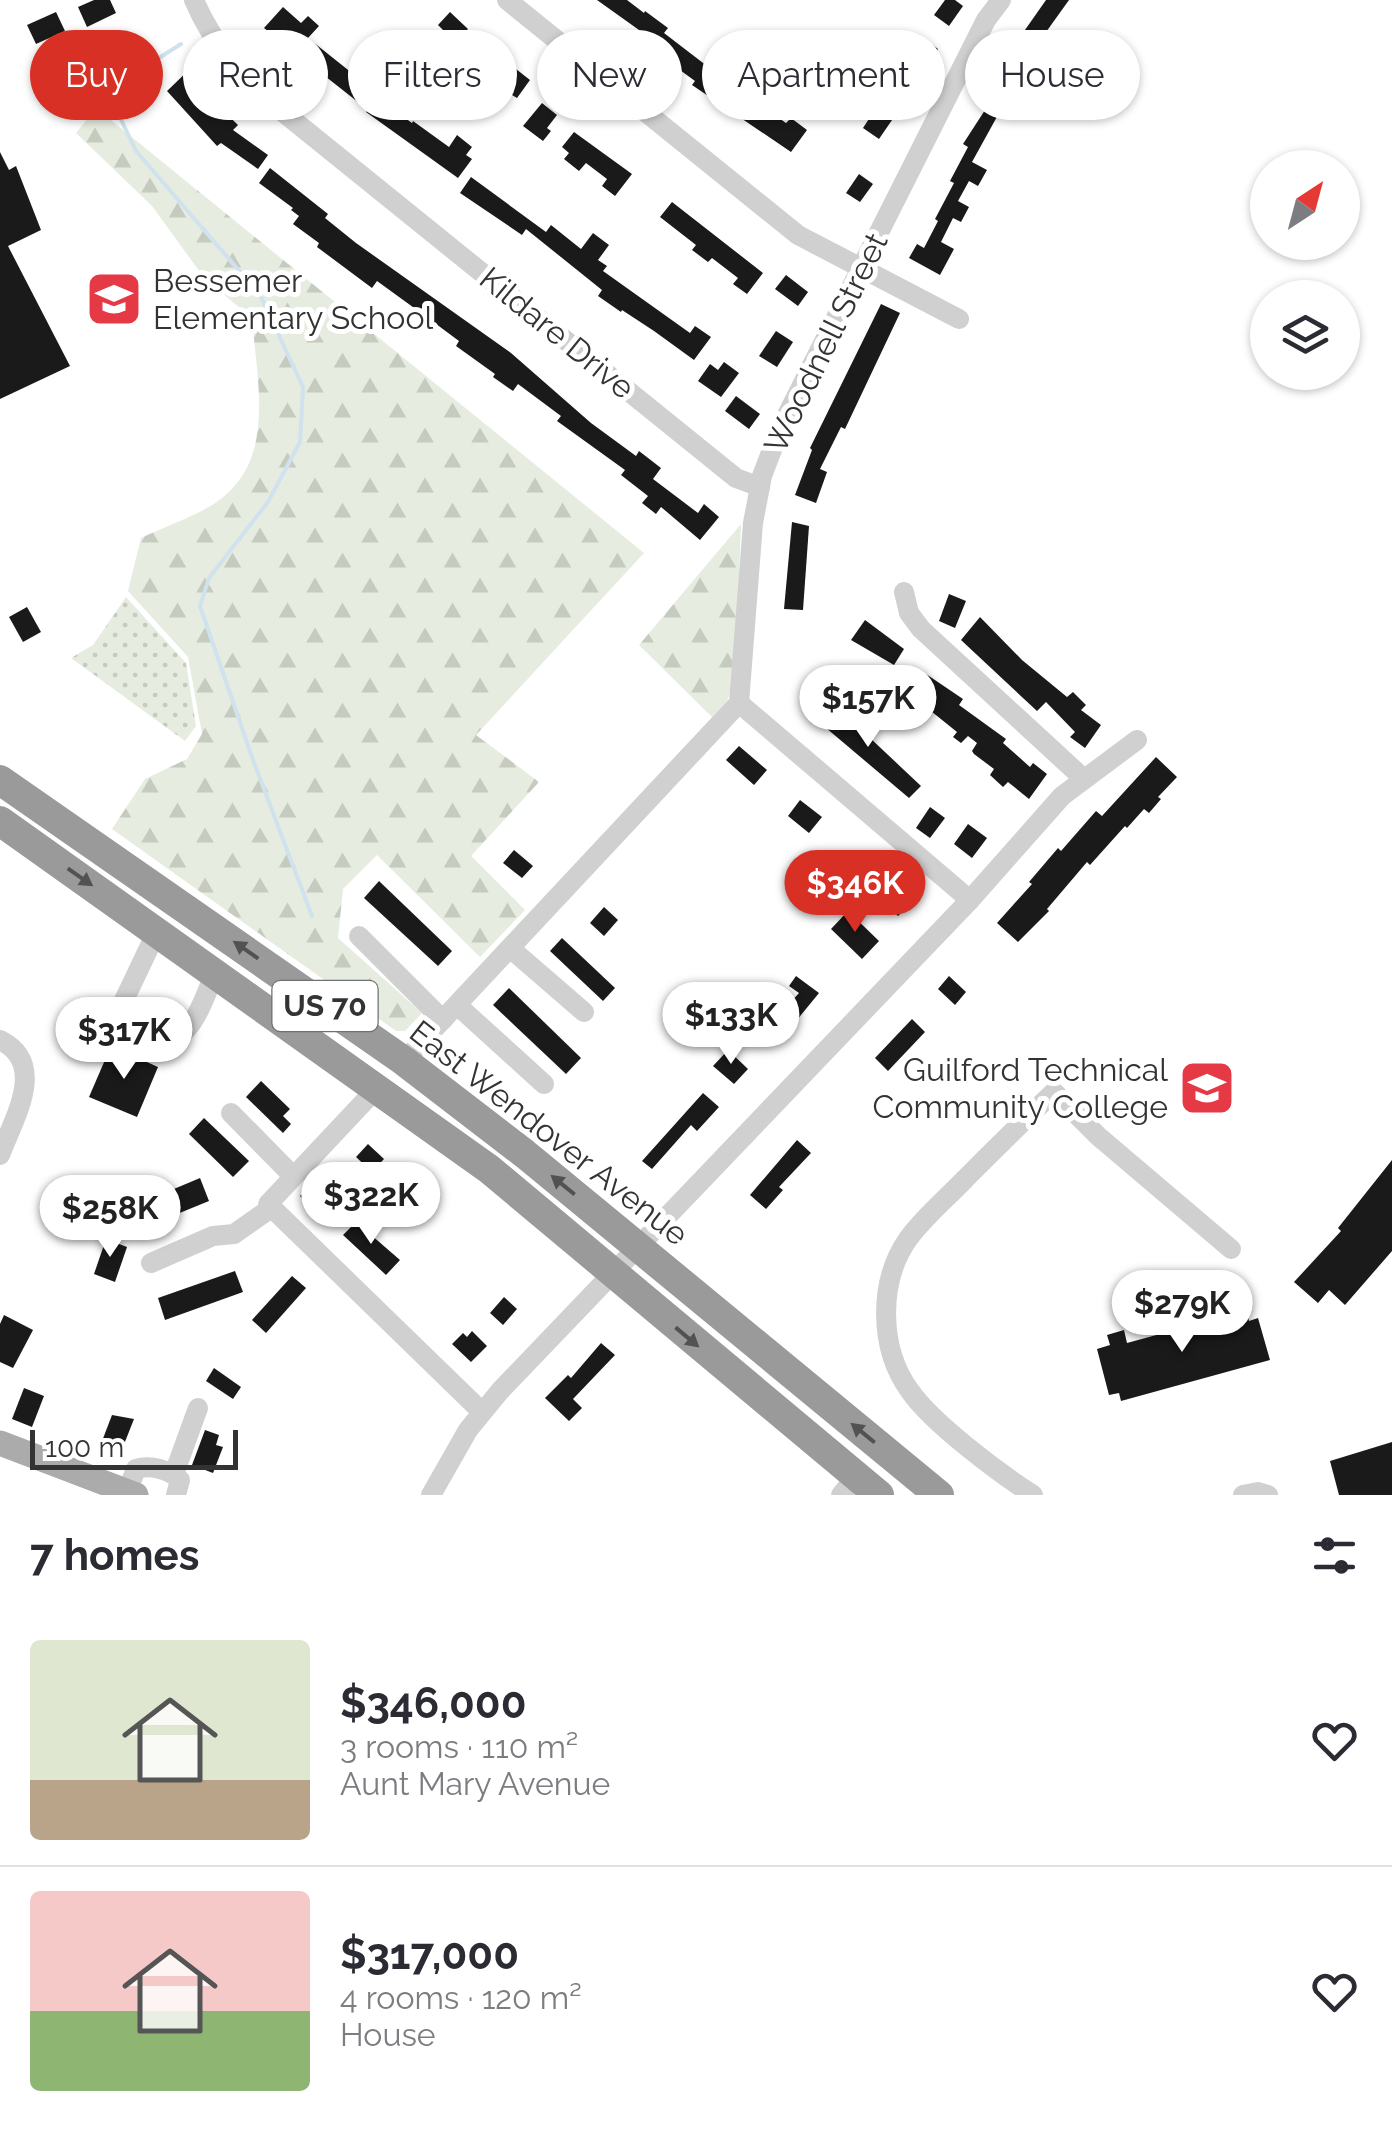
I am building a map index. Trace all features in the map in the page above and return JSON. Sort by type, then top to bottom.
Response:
[{"type":"highway","name":"East Wendover Avenue","points":[[0,780],[404,1061],[939,1495]]},
{"type":"highway","name":"East Wendover Avenue","points":[[0,821],[489,1169],[859,1489]]},
{"type":"main road","points":[[0,1443],[131,1493]]},
{"type":"street","name":"Kildare Drive","points":[[194,0],[216,44],[253,87],[736,478],[760,488]]},
{"type":"street","points":[[507,0],[798,234],[959,319]]},
{"type":"street","name":"Woodnell Street","points":[[739,703],[753,523],[780,428],[977,37],[1001,0]]},
{"type":"street","points":[[904,592],[909,613],[921,628],[1084,779]]},
{"type":"street","points":[[404,1061],[739,703],[970,900]]},
{"type":"street","points":[[431,1495],[482,1412],[970,900],[1043,816],[1137,740]]},
{"type":"street","points":[[157,931],[123,996],[117,1015],[124,1031],[154,1043],[172,1040],[197,1015],[214,972]]},
{"type":"street","points":[[358,936],[544,1084]]},
{"type":"street","points":[[510,948],[584,1012]]},
{"type":"street","points":[[0,1040],[21,1056],[26,1080],[0,1155]]},
{"type":"street","points":[[151,1263],[213,1236],[234,1234],[270,1206],[293,1176],[377,1088]]},
{"type":"street","points":[[1032,1495],[929,1412],[908,1390],[894,1358],[884,1307],[892,1272],[907,1241],[1054,1092],[1098,1136],[1231,1248]]},
{"type":"street","points":[[232,1113],[293,1176]]},
{"type":"street","points":[[270,1206],[482,1412]]},
{"type":"street","points":[[131,1493],[136,1469],[146,1466],[175,1484],[198,1408]]},
{"type":"street","points":[[1243,1495],[1268,1495]]},
{"type":"green space","points":[[86,120],[111,120],[644,553],[476,735],[539,782],[471,856],[525,910],[480,957],[377,855],[343,889],[338,938],[422,1013],[405,1031],[396,1031],[112,829],[145,779],[187,759],[202,734],[188,657],[128,591],[141,538],[204,510],[233,488],[247,468],[255,445],[259,395],[252,318],[205,279],[152,206],[76,133]]},
{"type":"green space","points":[[741,524],[735,682],[727,701],[712,717],[639,645]]},
{"type":"green space","points":[[126,597],[186,663],[196,726],[185,741],[71,658],[93,645]]},
{"type":"building","points":[[94,0],[110,0],[116,13],[87,27],[78,7]]},
{"type":"building","points":[[597,0],[627,0],[668,28],[639,30]]},
{"type":"building","points":[[945,0],[955,0],[963,6],[949,26],[934,15]]},
{"type":"building","points":[[1046,0],[1069,0],[1048,30],[1025,30]]},
{"type":"building","points":[[283,7],[301,23],[308,16],[319,26],[315,30],[264,28]]},
{"type":"building","points":[[56,12],[65,30],[30,31],[27,25]]},
{"type":"building","points":[[450,12],[468,29],[443,30],[438,25]]},
{"type":"building","points":[[682,47],[702,62],[702,92],[692,85],[695,81],[682,72]]},
{"type":"building","points":[[328,54],[348,70],[348,94],[328,78]]},
{"type":"building","points":[[517,70],[530,80],[517,98]]},
{"type":"building","points":[[183,76],[183,109],[167,91]]},
{"type":"building","points":[[537,109],[537,120],[553,120],[543,141],[523,126]]},
{"type":"building","points":[[193,120],[233,120],[238,125],[233,130],[268,155],[258,169],[221,143],[217,146]]},
{"type":"building","points":[[377,120],[413,121],[449,147],[457,135],[472,147],[466,155],[472,159],[458,178]]},
{"type":"building","points":[[744,120],[794,120],[807,130],[791,152]]},
{"type":"building","points":[[868,120],[892,120],[879,139],[863,128]]},
{"type":"building","points":[[979,120],[995,120],[972,162],[987,170],[978,186],[969,181],[958,201],[969,207],[961,222],[953,218],[941,242],[954,249],[940,275],[909,258],[917,244],[924,248],[938,221],[935,219],[954,183],[950,181],[968,147],[963,144]]},
{"type":"building","points":[[574,132],[632,174],[615,196],[602,186],[607,179],[586,163],[579,171],[564,159],[569,153],[562,147]]},
{"type":"building","points":[[0,152],[9,170],[16,166],[41,230],[8,246],[70,366],[0,399]]},
{"type":"building","points":[[270,168],[328,214],[325,218],[356,243],[511,353],[591,423],[636,456],[639,451],[661,468],[653,479],[698,513],[704,504],[719,517],[700,540],[661,507],[656,514],[642,503],[648,496],[621,475],[625,470],[557,421],[561,416],[518,384],[513,391],[428,318],[377,281],[372,288],[317,247],[319,243],[293,224],[299,216],[293,208],[259,183]]},
{"type":"building","points":[[859,174],[873,184],[860,202],[846,193]]},
{"type":"building","points":[[471,177],[546,232],[551,225],[581,249],[593,233],[609,245],[598,260],[607,266],[603,271],[690,333],[695,326],[711,337],[694,360],[598,296],[602,290],[526,229],[522,235],[460,193]]},
{"type":"building","points":[[672,202],[763,273],[747,294],[733,284],[738,278],[712,258],[708,262],[692,250],[696,245],[660,217]]},
{"type":"building","points":[[786,275],[808,292],[798,306],[775,289]]},
{"type":"building","points":[[881,304],[900,313],[845,429],[841,427],[820,469],[827,472],[816,503],[795,495],[810,448]]},
{"type":"building","points":[[776,331],[793,342],[777,367],[759,356]]},
{"type":"building","points":[[724,362],[739,373],[721,397],[698,381],[710,364],[718,370]]},
{"type":"building","points":[[736,396],[760,414],[749,429],[725,411]]},
{"type":"building","points":[[792,522],[809,526],[803,610],[784,609]]},
{"type":"building","points":[[949,594],[966,601],[955,628],[939,621]]},
{"type":"building","points":[[27,607],[41,632],[23,642],[9,617]]},
{"type":"building","points":[[980,617],[1022,660],[1067,697],[1073,692],[1086,705],[1081,710],[1101,725],[1085,748],[1070,737],[1075,732],[1046,702],[1037,711],[961,640]]},
{"type":"building","points":[[865,620],[904,649],[894,665],[851,640]]},
{"type":"building","points":[[926,674],[963,699],[959,705],[1006,739],[1003,743],[1030,767],[1033,763],[1047,774],[1029,799],[1008,782],[1003,787],[990,775],[994,769],[972,751],[977,743],[968,736],[961,743],[953,737],[957,732],[911,695]]},
{"type":"building","points":[[834,704],[921,786],[909,798],[819,722]]},
{"type":"building","points":[[739,746],[767,770],[754,785],[726,760]]},
{"type":"building","points":[[1156,757],[1177,777],[1158,797],[1161,799],[1149,813],[1144,809],[1125,826],[1090,865],[1087,862],[1049,911],[1018,942],[997,923],[1058,848],[1061,851],[1096,811],[1102,816]]},
{"type":"building","points":[[800,800],[822,817],[809,833],[788,816]]},
{"type":"building","points":[[930,807],[945,818],[930,838],[916,828]]},
{"type":"building","points":[[968,824],[987,838],[972,858],[954,844]]},
{"type":"building","points":[[514,850],[533,866],[522,878],[503,863]]},
{"type":"building","points":[[379,881],[452,951],[438,966],[364,898]]},
{"type":"building","points":[[898,884],[914,901],[898,916],[882,900]]},
{"type":"building","points":[[604,907],[618,920],[604,936],[590,923]]},
{"type":"building","points":[[848,911],[879,941],[862,959],[831,929]]},
{"type":"building","points":[[562,938],[615,988],[603,1001],[550,951]]},
{"type":"building","points":[[796,976],[819,993],[783,1037],[770,1025],[799,993],[789,986]]},
{"type":"building","points":[[949,976],[966,992],[955,1005],[938,989]]},
{"type":"building","points":[[509,988],[581,1058],[566,1074],[493,1005]]},
{"type":"building","points":[[912,1019],[925,1032],[888,1071],[875,1058]]},
{"type":"building","points":[[111,1046],[158,1067],[137,1117],[89,1097]]},
{"type":"building","points":[[728,1050],[748,1069],[734,1084],[713,1066]]},
{"type":"building","points":[[261,1081],[290,1109],[283,1116],[291,1124],[283,1133],[246,1097]]},
{"type":"building","points":[[703,1093],[719,1107],[697,1131],[691,1125],[652,1169],[642,1161]]},
{"type":"building","points":[[204,1118],[249,1161],[233,1177],[189,1134]]},
{"type":"building","points":[[797,1140],[811,1153],[779,1187],[783,1190],[766,1209],[750,1195]]},
{"type":"building","points":[[368,1144],[384,1159],[372,1172],[356,1157]]},
{"type":"building","points":[[1392,1160],[1392,1251],[1345,1305],[1329,1290],[1318,1303],[1294,1282],[1341,1231],[1338,1228]]},
{"type":"building","points":[[200,1178],[209,1201],[133,1232],[124,1210]]},
{"type":"building","points":[[316,1180],[333,1196],[317,1212],[300,1196]]},
{"type":"building","points":[[349,1183],[362,1194],[350,1208],[337,1196]]},
{"type":"building","points":[[360,1218],[373,1231],[370,1234],[400,1260],[386,1275],[343,1235]]},
{"type":"building","points":[[106,1239],[127,1247],[115,1282],[94,1274]]},
{"type":"building","points":[[235,1271],[243,1292],[165,1320],[158,1298]]},
{"type":"building","points":[[292,1276],[306,1288],[266,1333],[252,1320]]},
{"type":"building","points":[[504,1297],[517,1309],[503,1325],[490,1313]]},
{"type":"building","points":[[1245,1305],[1249,1321],[1258,1318],[1270,1360],[1121,1401],[1119,1393],[1109,1395],[1097,1349],[1110,1345],[1107,1335],[1124,1330],[1127,1343],[1230,1315],[1229,1310]]},
{"type":"building","points":[[4,1315],[33,1330],[13,1368],[0,1362],[0,1324]]},
{"type":"building","points":[[472,1331],[487,1346],[471,1362],[452,1344],[463,1333],[467,1337]]},
{"type":"building","points":[[601,1343],[615,1355],[573,1399],[582,1408],[569,1421],[545,1398],[568,1375],[571,1378]]},
{"type":"building","points":[[214,1368],[241,1387],[233,1399],[206,1381]]},
{"type":"building","points":[[24,1388],[44,1396],[32,1427],[12,1419]]},
{"type":"building","points":[[112,1415],[134,1419],[119,1457],[99,1449]]},
{"type":"building","points":[[205,1430],[219,1435],[216,1445],[223,1447],[213,1473],[192,1465]]},
{"type":"building","points":[[1392,1442],[1392,1495],[1339,1495],[1330,1461]]},
{"type":"waterway","points":[[181,44],[115,86],[116,109],[136,151],[260,295],[303,387],[300,442],[268,502],[209,578],[200,606],[312,916]]},
{"type":"place","name":"Bessemer Elementary School","points":[[114,299]]},
{"type":"place","name":"Guilford Technical Community College","points":[[1207,1088]]}]
